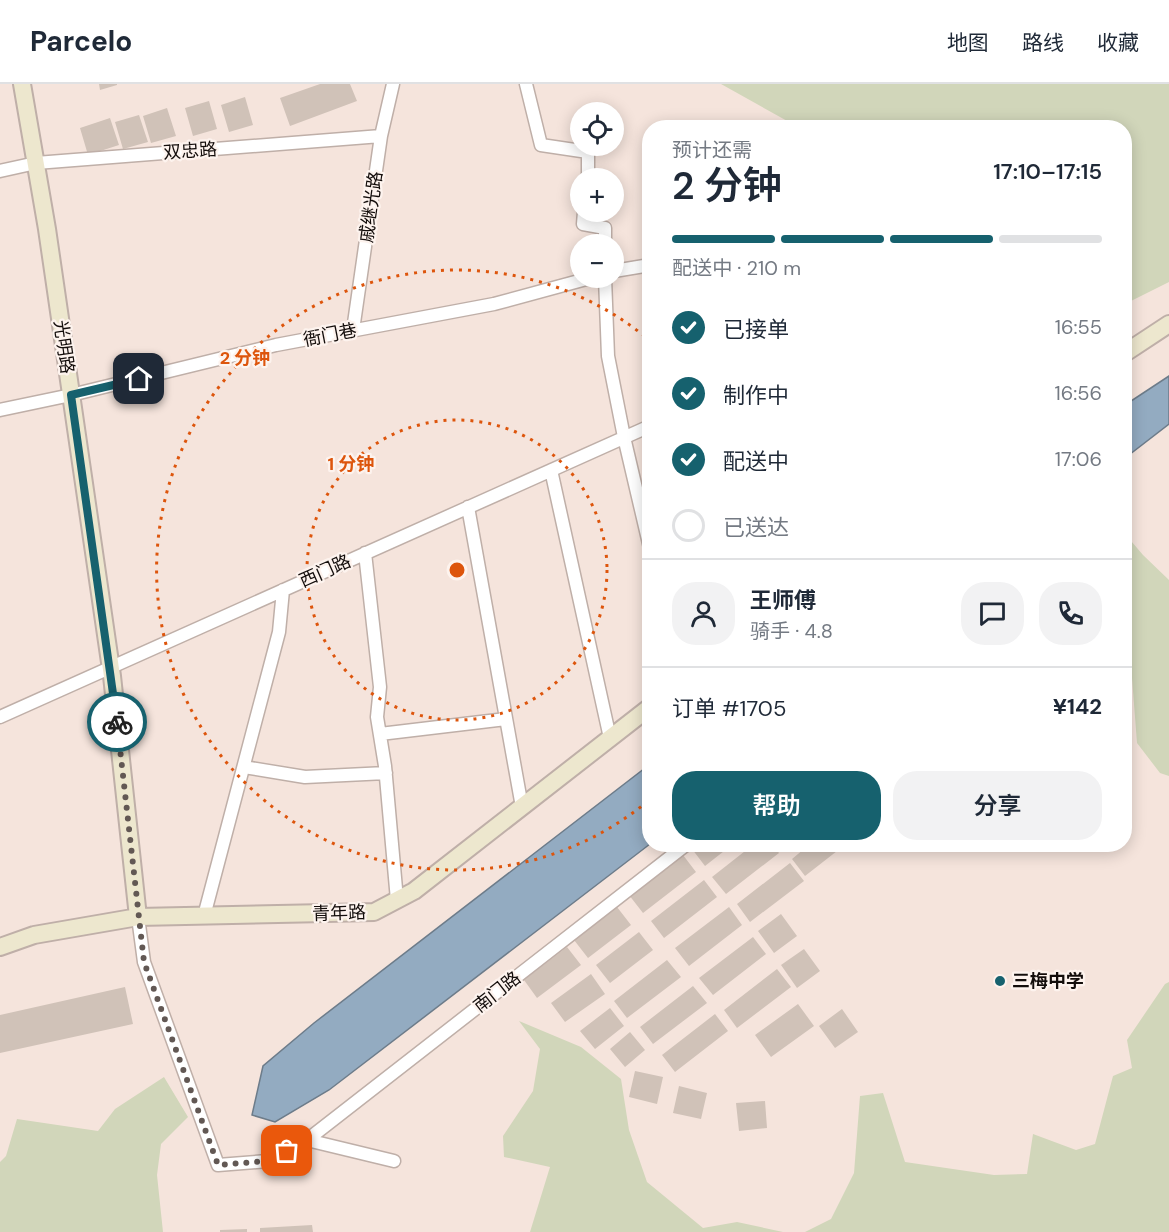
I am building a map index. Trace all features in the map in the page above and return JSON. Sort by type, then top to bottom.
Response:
[{"type":"street","name":"光明路","points":[[22,84],[71,395],[110,668],[144,962],[218,1165],[268,1161],[307,1140]]},
{"type":"street","name":"戚继光路","points":[[353,330],[381,136],[393,84]]},
{"type":"street","points":[[526,84],[541,145],[588,152],[588,168]]},
{"type":"street","name":"双忠路","points":[[0,171],[36,163],[381,136]]},
{"type":"street","points":[[583,222],[583,224],[605,228],[605,234]]},
{"type":"street","points":[[624,269],[642,266]]},
{"type":"street","name":"衙门巷","points":[[0,410],[276,345],[494,303],[570,283]]},
{"type":"street","points":[[605,288],[608,356],[642,514]]},
{"type":"street","points":[[1132,348],[1169,324]]},
{"type":"street","name":"西门路","points":[[0,717],[642,429]]},
{"type":"street","points":[[551,470],[610,738]]},
{"type":"street","points":[[468,507],[522,807]]},
{"type":"street","points":[[365,553],[380,687],[377,717],[386,773],[397,900]]},
{"type":"street","points":[[204,916],[279,632],[283,590]]},
{"type":"street","name":"青年路","points":[[0,947],[34,935],[138,917],[374,912],[414,891],[642,713]]},
{"type":"street","points":[[380,734],[506,719]]},
{"type":"street","points":[[244,767],[305,777],[386,773]]},
{"type":"street","name":"南门路","points":[[307,1140],[677,852]]},
{"type":"street","points":[[307,1140],[394,1161]]},
{"type":"green space","points":[[721,84],[1169,84],[1169,282],[1132,300],[1132,120],[785,120]]},
{"type":"green space","points":[[1132,542],[1169,580],[1169,776],[1160,773],[1137,743],[1132,678]]},
{"type":"green space","points":[[1169,982],[1169,1232],[805,1232],[831,1219],[854,1173],[860,1096],[883,1093],[905,1162],[994,1175],[1027,1174],[1033,1134],[1076,1150],[1095,1144],[1113,1076],[1132,1068],[1127,1040],[1165,984]]},
{"type":"green space","points":[[519,1021],[581,1047],[621,1079],[629,1130],[647,1182],[703,1228],[737,1222],[783,1232],[530,1232],[550,1167],[504,1157],[503,1136],[533,1091],[540,1049]]},
{"type":"green space","points":[[164,1077],[188,1117],[161,1144],[157,1175],[163,1232],[0,1232],[0,1162],[6,1156],[17,1119],[98,1131],[115,1109]]},
{"type":"water","points":[[1169,376],[1169,424],[1132,453],[1132,400]]},
{"type":"water","points":[[642,770],[642,850],[329,1090],[275,1122],[252,1115],[263,1066],[314,1023]]},
{"type":"building","points":[[99,84],[117,84],[117,85],[100,90]]},
{"type":"building","points":[[320,84],[350,84],[357,101],[290,126],[280,98]]},
{"type":"building","points":[[245,97],[253,125],[229,132],[221,105]]},
{"type":"building","points":[[209,101],[217,129],[193,136],[185,108]]},
{"type":"building","points":[[167,108],[176,136],[151,143],[143,116]]},
{"type":"building","points":[[139,115],[148,142],[123,149],[115,122]]},
{"type":"building","points":[[110,118],[119,145],[88,155],[80,128]]},
{"type":"building","points":[[694,852],[723,852],[705,866]]},
{"type":"building","points":[[744,852],[779,853],[726,894],[712,877]]},
{"type":"building","points":[[800,852],[836,852],[805,876],[792,859]]},
{"type":"building","points":[[683,855],[696,872],[643,913],[629,895]]},
{"type":"building","points":[[790,863],[804,881],[750,922],[737,904]]},
{"type":"building","points":[[704,880],[717,897],[664,938],[651,921]]},
{"type":"building","points":[[617,907],[631,925],[588,958],[574,940]]},
{"type":"building","points":[[729,907],[742,925],[689,966],[675,948]]},
{"type":"building","points":[[781,914],[797,936],[774,953],[758,931]]},
{"type":"building","points":[[639,932],[653,950],[610,983],[596,965]]},
{"type":"building","points":[[753,937],[766,954],[713,995],[699,978]]},
{"type":"building","points":[[567,947],[581,965],[537,998],[524,980]]},
{"type":"building","points":[[804,949],[820,971],[797,988],[781,965]]},
{"type":"building","points":[[667,960],[681,977],[627,1018],[614,1001]]},
{"type":"building","points":[[777,969],[791,987],[737,1028],[724,1010]]},
{"type":"building","points":[[591,974],[605,994],[565,1022],[551,1003]]},
{"type":"building","points":[[693,986],[707,1003],[653,1044],[640,1027]]},
{"type":"building","points":[[125,987],[133,1024],[0,1053],[0,1015]]},
{"type":"building","points":[[798,1004],[814,1026],[771,1057],[755,1035]]},
{"type":"building","points":[[610,1008],[624,1026],[595,1049],[580,1031]]},
{"type":"building","points":[[842,1009],[858,1032],[835,1048],[819,1026]]},
{"type":"building","points":[[715,1014],[728,1031],[675,1072],[662,1055]]},
{"type":"building","points":[[630,1032],[645,1050],[625,1067],[610,1049]]},
{"type":"building","points":[[635,1071],[663,1077],[657,1104],[629,1097]]},
{"type":"building","points":[[679,1086],[707,1093],[701,1119],[673,1113]]},
{"type":"building","points":[[765,1101],[767,1128],[739,1131],[736,1103]]},
{"type":"building","points":[[312,1225],[313,1232],[260,1232],[260,1228]]},
{"type":"building","points":[[247,1229],[247,1232],[220,1232],[220,1230]]},
{"type":"way so far","points":[[117,722],[144,962],[218,1165],[268,1161],[287,1151]]},
{"type":"place","name":"三梅中学","points":[[1000,981]]},
{"type":"route","points":[[117,722],[71,395],[139,379]]}]
